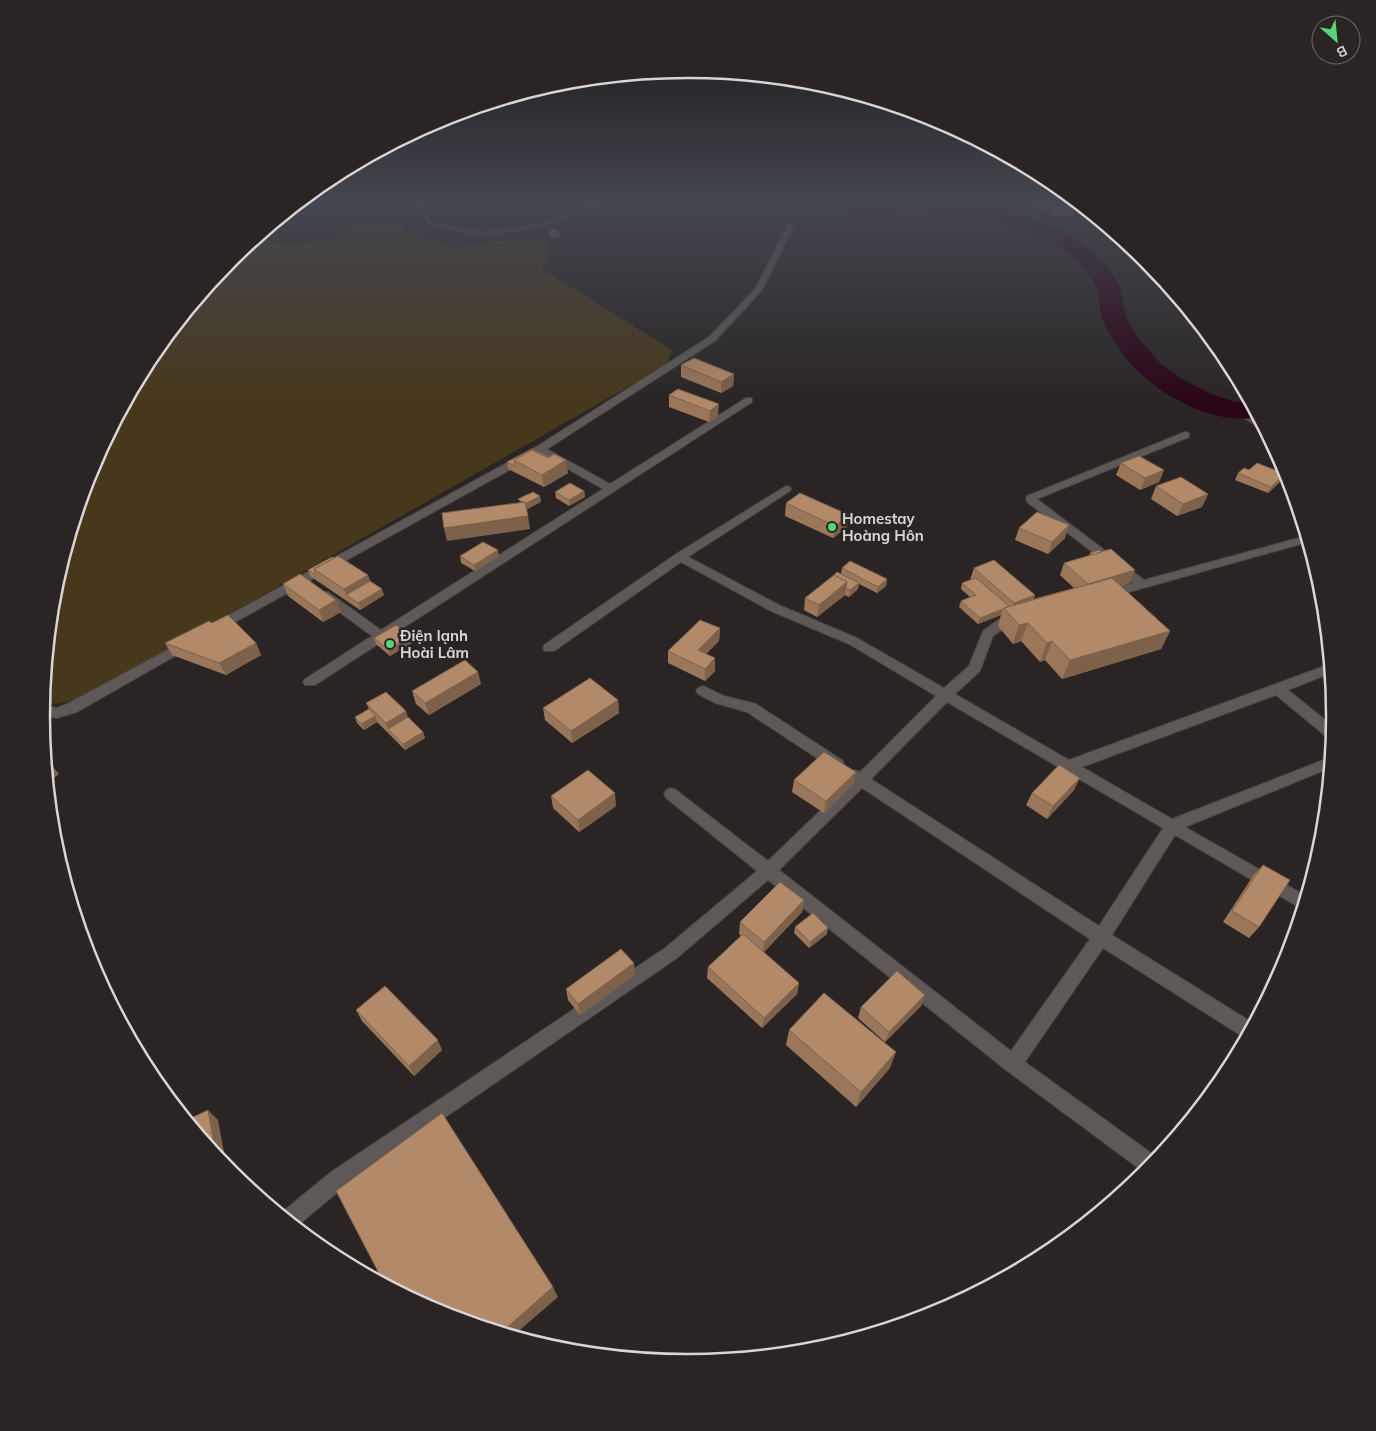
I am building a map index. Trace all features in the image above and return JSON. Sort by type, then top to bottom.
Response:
[{"type":"street","points":[[50,712],[56,713],[72,708],[540,449],[712,339],[758,290],[768,270]]},
{"type":"street","points":[[310,682],[749,400]]},
{"type":"street","points":[[1143,585],[1030,498],[1185,435]]},
{"type":"street","points":[[540,449],[611,489]]},
{"type":"street","points":[[550,648],[680,557],[786,489]]},
{"type":"street","points":[[1097,597],[1301,541]]},
{"type":"street","points":[[680,557],[775,608],[852,640],[1298,900]]},
{"type":"street","points":[[302,579],[382,636]]},
{"type":"street","points":[[293,1216],[338,1178],[671,953],[721,915],[770,870],[946,694],[975,668],[987,634],[1005,621],[1032,614]]},
{"type":"street","points":[[1068,766],[1278,690],[1325,670]]},
{"type":"street","points":[[1278,690],[1326,728]]},
{"type":"street","points":[[703,691],[720,700],[751,708],[1101,937],[1245,1027]]},
{"type":"street","points":[[1013,1064],[1101,937],[1173,825],[1324,764]]},
{"type":"street","points":[[671,794],[770,870],[1013,1064],[1145,1161]]},
{"type":"shaded area","points":[[232,270],[543,270],[672,350],[668,364],[98,689],[78,698],[50,704],[51,674],[55,632],[62,591],[84,510],[99,471],[135,396],[158,361],[182,327]]},
{"type":"building","points":[[694,358],[734,374],[721,382],[681,365]]},
{"type":"building","points":[[678,389],[719,404],[710,411],[669,395]]},
{"type":"building","points":[[532,449],[549,457],[532,450],[514,460],[515,466],[507,462]]},
{"type":"building","points":[[532,450],[548,458],[554,454],[566,460],[542,475],[514,460]]},
{"type":"building","points":[[1139,456],[1164,470],[1145,478],[1121,463]]},
{"type":"building","points":[[1257,463],[1277,471],[1280,479],[1271,487],[1238,473],[1244,468],[1249,470]]},
{"type":"building","points":[[1181,477],[1208,494],[1183,504],[1156,486]]},
{"type":"building","points":[[570,483],[584,491],[569,500],[555,492]]},
{"type":"building","points":[[533,492],[540,496],[525,504],[525,502],[518,499]]},
{"type":"building","points":[[800,493],[849,515],[835,526],[786,503]]},
{"type":"building","points":[[525,502],[528,516],[444,528],[442,513]]},
{"type":"building","points":[[1037,512],[1069,525],[1052,542],[1019,528]]},
{"type":"building","points":[[483,542],[498,550],[474,565],[460,556]]},
{"type":"building","points":[[1111,549],[1135,570],[1088,584],[1064,563]]},
{"type":"building","points":[[1099,550],[1101,552],[1093,555],[1090,553]]},
{"type":"building","points":[[338,556],[368,575],[344,589],[314,569]]},
{"type":"building","points":[[332,557],[334,558],[314,569],[316,575],[308,570]]},
{"type":"building","points":[[994,560],[1035,595],[1014,603],[974,568]]},
{"type":"building","points":[[850,561],[887,579],[878,587],[842,568]]},
{"type":"building","points":[[837,572],[859,583],[850,590],[846,588],[847,582],[834,575]]},
{"type":"building","points":[[300,574],[336,600],[319,610],[283,584]]},
{"type":"building","points":[[834,575],[847,582],[819,605],[805,598]]},
{"type":"building","points":[[976,578],[1009,606],[980,618],[961,601],[976,595],[962,583]]},
{"type":"building","points":[[1112,578],[1170,631],[1070,660],[1052,641],[1047,643],[1028,623],[1019,625],[1004,608]]},
{"type":"building","points":[[370,581],[382,589],[358,603],[346,595]]},
{"type":"building","points":[[228,615],[256,643],[219,663],[165,643],[209,621],[212,623]]},
{"type":"building","points":[[700,620],[720,628],[698,650],[715,658],[705,669],[668,651]]},
{"type":"building","points":[[396,625],[411,636],[388,650],[374,638]]},
{"type":"building","points":[[465,660],[478,672],[425,703],[412,691]]},
{"type":"building","points":[[590,678],[618,700],[571,731],[543,708]]},
{"type":"building","points":[[386,692],[406,711],[386,723],[366,703]]},
{"type":"building","points":[[369,709],[375,716],[361,724],[355,717]]},
{"type":"building","points":[[408,717],[423,732],[403,744],[388,729]]},
{"type":"building","points":[[824,752],[856,772],[826,801],[794,780]]},
{"type":"building","points":[[1059,765],[1080,778],[1053,806],[1032,793]]},
{"type":"building","points":[[588,770],[615,793],[578,820],[551,796]]},
{"type":"building","points":[[1263,865],[1290,880],[1259,927],[1232,911]]},
{"type":"building","points":[[780,882],[804,900],[764,942],[740,922]]},
{"type":"building","points":[[813,913],[828,928],[810,942],[795,927]]},
{"type":"building","points":[[743,934],[799,983],[764,1018],[708,967]]},
{"type":"building","points":[[621,949],[634,963],[578,1004],[566,989]]},
{"type":"building","points":[[897,971],[925,995],[889,1032],[861,1007]]},
{"type":"building","points":[[385,986],[438,1040],[409,1066],[356,1010]]},
{"type":"building","points":[[824,993],[896,1052],[861,1092],[789,1030]]},
{"type":"building","points":[[208,1110],[214,1142],[208,1136],[193,1117]]},
{"type":"building","points":[[442,1113],[553,1287],[507,1327],[444,1305],[379,1273],[336,1191]]},
{"type":"waterway","points":[[1098,270],[1108,287],[1115,320],[1139,357],[1151,369],[1173,385],[1199,399],[1225,409],[1235,411],[1248,410]]},
{"type":"waterway","points":[[1236,411],[1254,422]]},
{"type":"place","name":"Homestay Hoàng Hôn","points":[[832,527]]},
{"type":"place","name":"Điện lạnh Hoài Lâm","points":[[390,644]]}]
